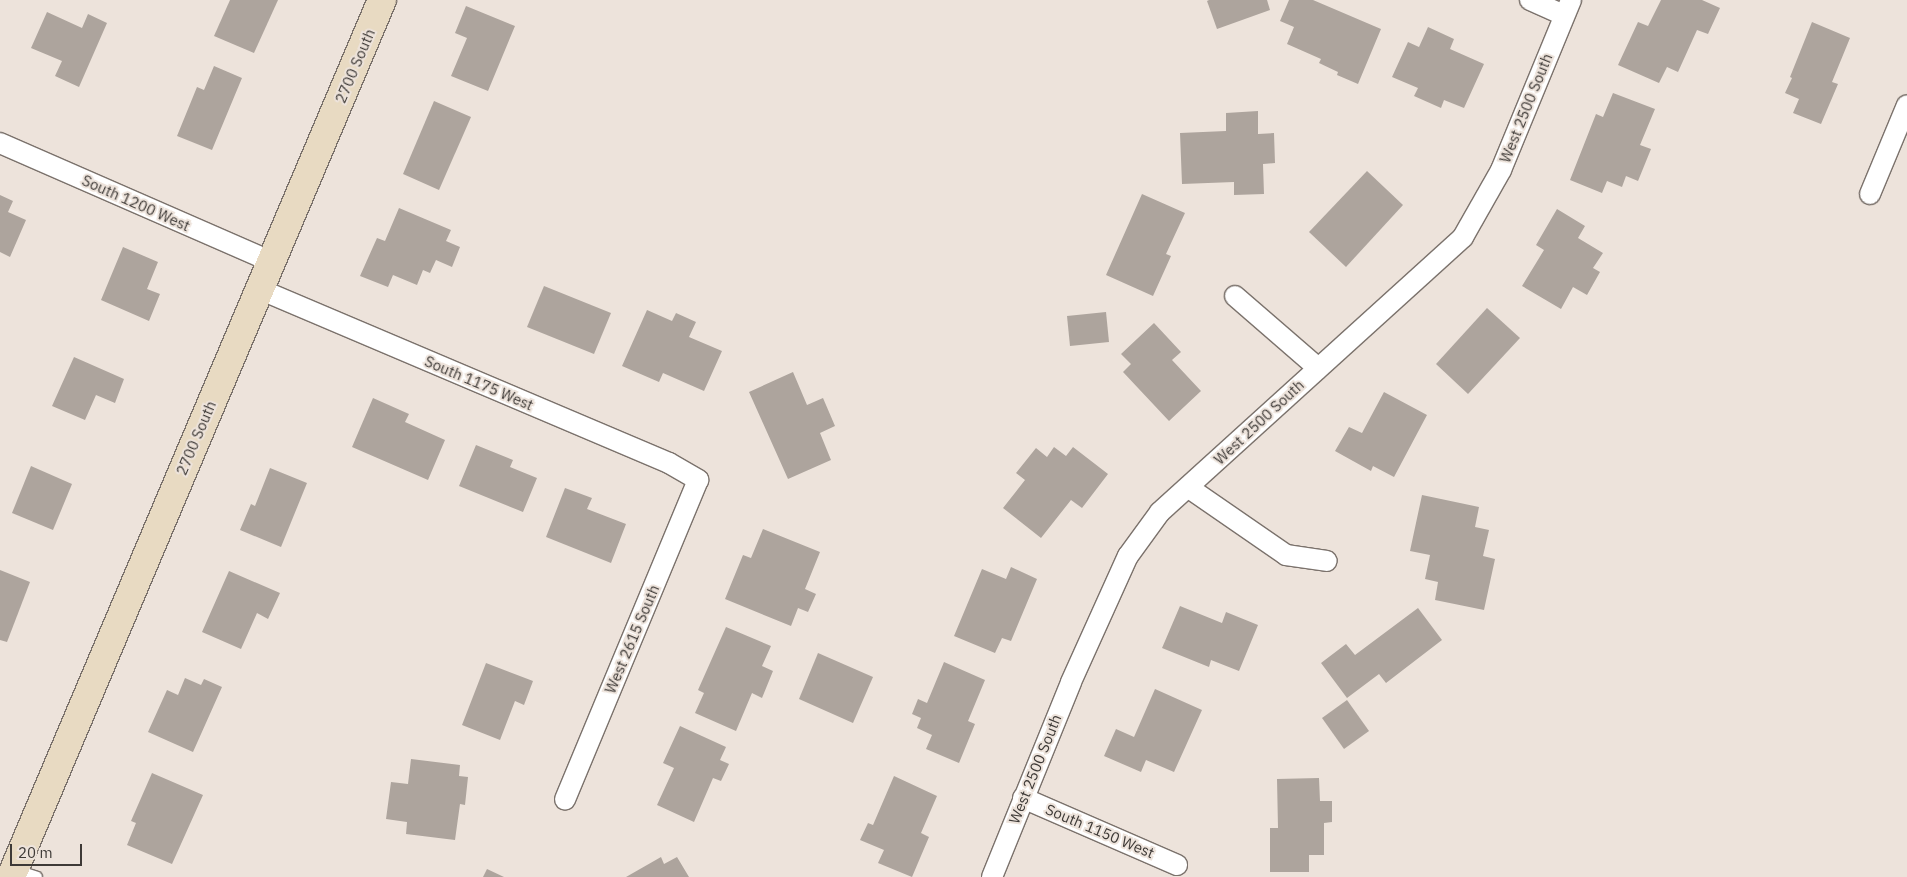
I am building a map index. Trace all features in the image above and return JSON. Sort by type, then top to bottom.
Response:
[{"type":"main road","name":"2700 South","points":[[21,874],[259,289],[273,262],[382,0]]},
{"type":"street","points":[[1530,0],[1567,7]]},
{"type":"street","name":"West 2500 South","points":[[992,877],[1071,682],[1128,556],[1160,512],[1189,488],[1463,237],[1500,170],[1567,7]]},
{"type":"street","points":[[1870,194],[1907,105]]},
{"type":"street","name":"South 1200 West","points":[[0,143],[273,262]]},
{"type":"street","name":"South 1175 West","points":[[259,289],[669,463],[698,480]]},
{"type":"street","points":[[1236,296],[1318,368]]},
{"type":"street","name":"West 2615 South","points":[[565,799],[698,480]]},
{"type":"street","points":[[1189,488],[1286,555],[1327,561]]},
{"type":"street","name":"South 1150 West","points":[[1023,798],[1177,865]]},
{"type":"building","points":[[230,0],[278,0],[254,53],[214,36]]},
{"type":"building","points":[[1267,0],[1270,10],[1217,29],[1207,1]]},
{"type":"building","points":[[1289,0],[1313,0],[1381,29],[1358,84],[1337,75],[1338,72],[1319,63],[1321,59],[1287,44],[1294,27],[1280,21]]},
{"type":"building","points":[[1661,0],[1702,0],[1720,8],[1708,34],[1697,30],[1678,72],[1667,67],[1659,83],[1618,65],[1638,22],[1648,26]]},
{"type":"building","points":[[466,6],[515,26],[488,91],[451,76],[467,38],[455,33]]},
{"type":"building","points":[[47,12],[82,28],[88,14],[107,23],[79,87],[55,76],[62,61],[31,48]]},
{"type":"building","points":[[1812,22],[1850,38],[1832,82],[1838,84],[1821,124],[1793,113],[1799,99],[1785,93]]},
{"type":"building","points":[[1428,27],[1454,39],[1450,49],[1484,64],[1464,108],[1444,100],[1441,108],[1414,96],[1418,88],[1392,77],[1408,42],[1419,47]]},
{"type":"building","points":[[214,66],[242,78],[212,150],[177,136],[197,87],[204,90]]},
{"type":"building","points":[[1613,93],[1655,109],[1640,145],[1651,149],[1638,181],[1626,176],[1622,187],[1607,181],[1602,193],[1570,180],[1596,114],[1603,117]]},
{"type":"building","points":[[434,101],[471,117],[439,190],[403,174]]},
{"type":"building","points":[[1258,111],[1258,134],[1274,133],[1275,163],[1263,164],[1264,194],[1234,195],[1234,182],[1182,184],[1180,133],[1226,131],[1226,113]]},
{"type":"building","points":[[1367,171],[1403,205],[1346,267],[1309,232]]},
{"type":"building","points":[[1142,194],[1185,213],[1166,254],[1171,256],[1153,296],[1106,275]]},
{"type":"building","points":[[0,195],[13,201],[8,212],[26,220],[10,257],[0,252]]},
{"type":"building","points":[[399,208],[451,230],[446,241],[460,247],[452,267],[436,260],[430,273],[423,270],[417,285],[393,275],[388,287],[360,276],[377,238],[385,241]]},
{"type":"building","points":[[1557,209],[1585,226],[1578,238],[1603,253],[1593,268],[1600,272],[1587,295],[1573,287],[1561,309],[1522,286],[1544,250],[1536,245]]},
{"type":"building","points":[[123,247],[158,262],[147,289],[160,294],[149,321],[101,300]]},
{"type":"building","points":[[544,286],[611,313],[594,354],[527,327]]},
{"type":"building","points":[[1487,308],[1520,338],[1468,394],[1436,364]]},
{"type":"building","points":[[647,310],[672,321],[676,313],[696,322],[689,337],[722,351],[704,391],[663,373],[659,382],[622,366]]},
{"type":"building","points":[[1106,312],[1109,342],[1070,346],[1067,316]]},
{"type":"building","points":[[1154,323],[1181,352],[1172,360],[1201,391],[1169,421],[1123,372],[1131,364],[1121,354]]},
{"type":"building","points":[[74,357],[124,379],[115,403],[96,395],[85,420],[52,406]]},
{"type":"building","points":[[793,372],[807,405],[823,398],[835,426],[820,433],[831,460],[788,479],[749,392]]},
{"type":"building","points":[[1384,392],[1427,415],[1394,477],[1373,466],[1371,471],[1335,451],[1349,427],[1362,433]]},
{"type":"building","points":[[373,398],[409,414],[405,422],[445,440],[428,480],[352,447]]},
{"type":"building","points":[[476,445],[513,460],[510,467],[537,478],[523,512],[459,486]]},
{"type":"building","points":[[1054,447],[1066,456],[1073,447],[1108,474],[1082,508],[1071,500],[1041,538],[1003,508],[1025,480],[1016,473],[1036,448],[1047,457]]},
{"type":"building","points":[[31,466],[72,484],[53,530],[12,513]]},
{"type":"building","points":[[270,468],[307,483],[281,547],[240,530],[251,504],[255,506]]},
{"type":"building","points":[[565,488],[592,498],[587,509],[626,524],[611,563],[546,537]]},
{"type":"building","points":[[1422,495],[1479,507],[1475,527],[1489,530],[1483,556],[1495,559],[1484,610],[1435,600],[1438,582],[1425,579],[1430,555],[1410,551]]},
{"type":"building","points":[[763,529],[820,552],[805,589],[816,594],[808,612],[798,608],[791,626],[725,599],[743,555],[751,558]]},
{"type":"building","points":[[1011,567],[1037,579],[1011,641],[1002,638],[995,653],[954,636],[982,569],[1006,579]]},
{"type":"building","points":[[0,570],[30,582],[7,642],[0,640]]},
{"type":"building","points":[[229,571],[280,593],[268,619],[257,613],[241,649],[202,632]]},
{"type":"building","points":[[1180,606],[1222,623],[1226,612],[1258,625],[1239,671],[1211,660],[1209,667],[1162,648]]},
{"type":"building","points":[[1418,608],[1442,640],[1386,683],[1379,674],[1347,698],[1321,663],[1346,644],[1355,655]]},
{"type":"building","points":[[726,627],[771,646],[762,666],[773,671],[762,698],[752,693],[736,731],[695,713],[704,693],[698,690]]},
{"type":"building","points":[[818,653],[873,677],[853,723],[799,699]]},
{"type":"building","points":[[944,662],[985,680],[968,721],[975,724],[959,763],[926,749],[932,735],[917,728],[921,718],[912,714],[918,699],[927,703]]},
{"type":"building","points":[[486,663],[533,681],[524,705],[515,701],[500,740],[462,725]]},
{"type":"building","points":[[185,678],[201,685],[204,679],[222,687],[193,752],[148,732],[167,690],[178,695]]},
{"type":"building","points":[[1155,689],[1202,710],[1174,772],[1146,760],[1141,772],[1104,756],[1116,729],[1134,737]]},
{"type":"building","points":[[1347,700],[1369,731],[1344,749],[1322,718]]},
{"type":"building","points":[[680,726],[726,747],[720,760],[729,764],[721,781],[713,778],[694,822],[657,805],[674,768],[663,763]]},
{"type":"building","points":[[411,759],[460,765],[459,776],[468,777],[465,805],[460,804],[455,840],[406,834],[407,822],[386,819],[391,782],[408,784]]},
{"type":"building","points":[[152,773],[203,795],[172,864],[127,845],[136,823],[131,821]]},
{"type":"building","points":[[894,776],[937,796],[921,833],[929,837],[912,877],[878,863],[884,850],[860,840],[868,823],[873,825]]},
{"type":"building","points":[[1319,778],[1320,801],[1332,801],[1332,822],[1324,823],[1324,855],[1309,855],[1309,872],[1270,872],[1270,828],[1278,828],[1277,779]]},
{"type":"building","points":[[661,857],[664,864],[677,857],[689,877],[626,877]]},
{"type":"building","points":[[487,869],[504,877],[483,877]]}]
